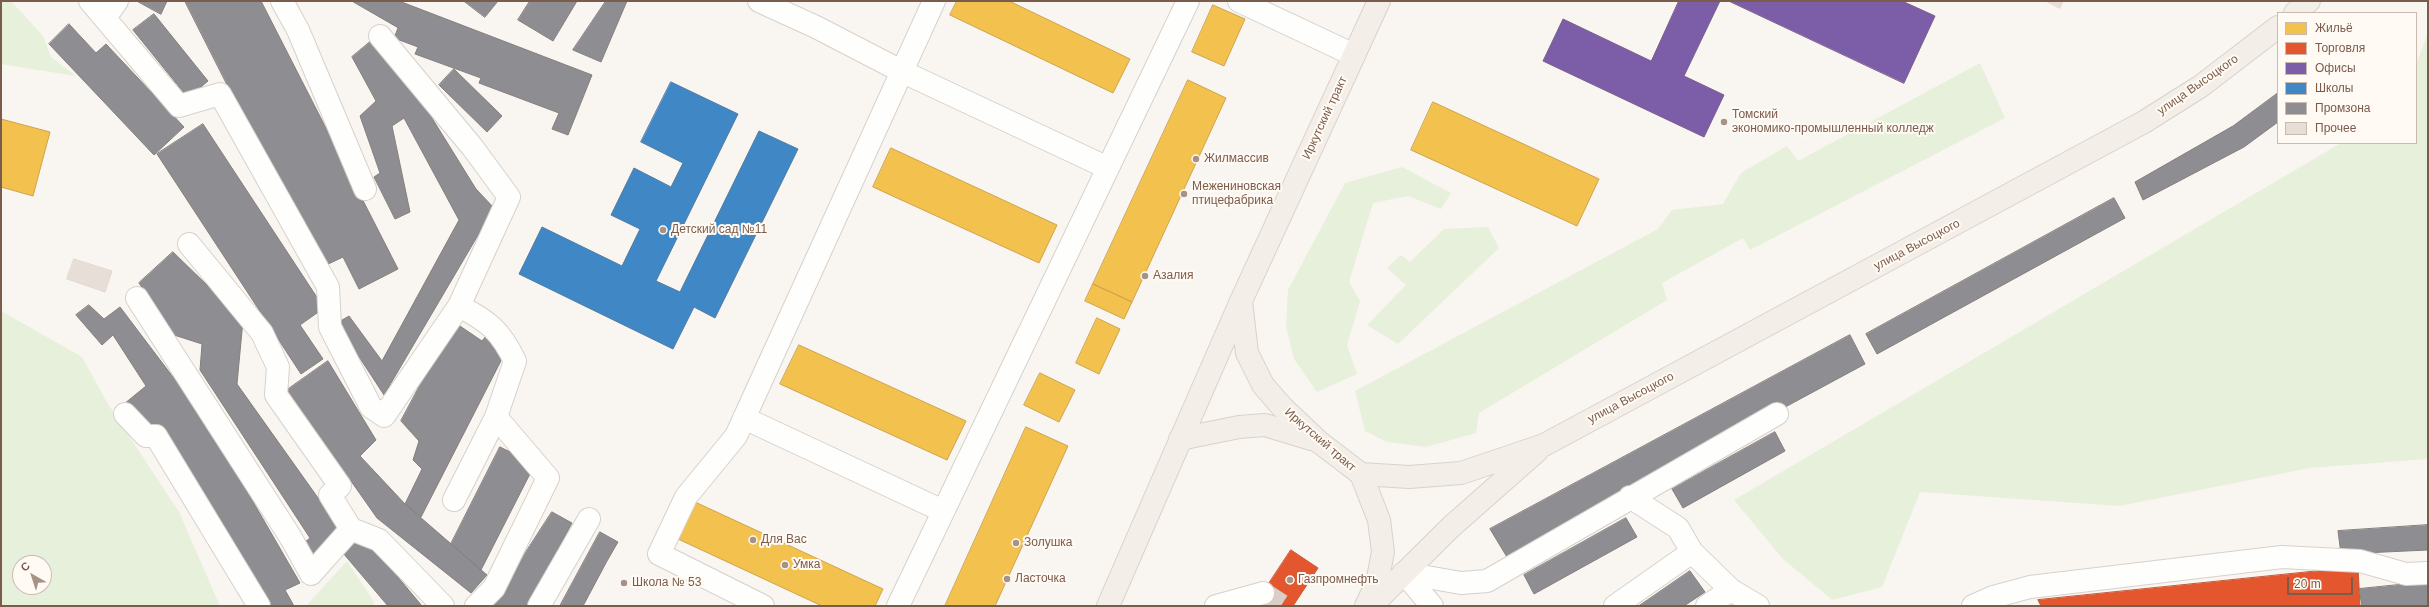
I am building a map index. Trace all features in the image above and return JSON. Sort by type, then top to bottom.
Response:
[{"type":"main road","name":"Иркутский тракт","points":[[1108,606],[1241,300],[1379,1]]},
{"type":"main road","points":[[2296,12],[2309,1]]},
{"type":"main road","name":"улица Высоцкого","points":[[1361,474],[1409,477],[1461,473],[1544,445],[2144,122],[2201,86],[2277,28]]},
{"type":"main road","name":"Иркутский тракт","points":[[1241,300],[1248,353],[1262,385],[1282,407],[1320,442],[1361,474],[1379,520],[1383,552],[1377,583],[1366,606]]},
{"type":"main road","points":[[1180,438],[1239,427],[1265,425],[1287,430],[1320,442]]},
{"type":"main road","name":"улица Высоцкого","points":[[1371,606],[1452,526],[1544,445]]},
{"type":"lane","points":[[90,1],[111,10],[179,106],[220,94],[328,287],[330,327],[371,407],[384,416],[459,306],[509,197],[473,148],[380,36]]},
{"type":"lane","points":[[282,1],[298,30],[365,189]]},
{"type":"lane","points":[[759,1],[816,27],[901,71],[1108,168]]},
{"type":"lane","points":[[763,606],[659,554],[686,497],[736,436],[934,1]]},
{"type":"lane","points":[[898,606],[1188,1]]},
{"type":"lane","points":[[1239,1],[1354,55]]},
{"type":"lane","points":[[190,244],[262,333],[278,367],[276,396],[340,486],[330,495],[351,529],[379,540],[443,606]]},
{"type":"lane","points":[[137,298],[292,538],[311,574],[351,529]]},
{"type":"lane","points":[[454,500],[496,417],[515,361],[508,347],[487,321],[459,306]]},
{"type":"lane","points":[[125,414],[146,436],[156,436],[259,606]]},
{"type":"lane","points":[[1404,573],[1461,582],[1487,581],[1630,497],[1777,414]]},
{"type":"lane","points":[[476,606],[494,588],[548,478],[496,417]]},
{"type":"lane","points":[[744,418],[943,512]]},
{"type":"lane","points":[[1630,497],[1678,528],[1692,552],[1730,590],[1758,606]]},
{"type":"lane","points":[[539,606],[589,519]]},
{"type":"lane","points":[[1615,606],[1692,552]]},
{"type":"lane","points":[[1973,606],[2016,599],[2030,587],[2282,557],[2360,561],[2406,574],[2428,573]]},
{"type":"lane","points":[[1404,573],[1432,606]]},
{"type":"lane","points":[[1707,606],[1730,590]]},
{"type":"lane","points":[[1216,606],[1263,593]]},
{"type":"green space","points":[[1,1],[11,1],[43,36],[51,57],[76,76],[1,64]]},
{"type":"green space","points":[[2428,33],[2428,459],[2310,468],[2119,506],[1920,492],[1882,587],[1832,600],[1783,559],[1734,500],[2339,144],[2417,144],[2417,61]]},
{"type":"green space","points":[[1980,63],[2005,118],[1750,250],[1743,238],[1662,283],[1667,300],[1479,413],[1476,433],[1426,447],[1387,442],[1365,431],[1355,391],[1658,229],[1672,210],[1723,204],[1741,173],[1787,146],[1798,161]]},
{"type":"green space","points":[[1402,167],[1451,193],[1441,209],[1408,196],[1373,203],[1349,282],[1360,301],[1347,345],[1357,374],[1317,392],[1294,359],[1286,327],[1288,290],[1345,183]]},
{"type":"green space","points":[[1488,227],[1499,248],[1398,344],[1367,325],[1406,285],[1387,268],[1401,255],[1410,262],[1444,229]]},
{"type":"green space","points":[[1,311],[82,357],[108,404],[179,512],[220,606],[1,606]]},
{"type":"green space","points":[[347,561],[374,602],[374,606],[306,606]]},
{"type":"building: Жильё","points":[[957,1],[1009,1],[1130,59],[1113,93],[950,15]]},
{"type":"building: Жильё","points":[[1213,5],[1245,19],[1224,66],[1192,52]]},
{"type":"building: Жильё","points":[[1188,80],[1226,98],[1132,302],[1093,284]]},
{"type":"building: Жильё","points":[[1433,102],[1599,179],[1577,226],[1411,150]]},
{"type":"building: Жильё","points":[[1,119],[50,132],[33,196],[1,187]]},
{"type":"building: Жильё","points":[[891,148],[1057,225],[1039,263],[873,187]]},
{"type":"building: Жильё","points":[[1093,284],[1132,302],[1124,319],[1085,301]]},
{"type":"building: Жильё","points":[[1097,318],[1120,329],[1099,374],[1076,363]]},
{"type":"building: Жильё","points":[[799,345],[966,421],[947,460],[780,384]]},
{"type":"building: Жильё","points":[[1040,373],[1075,390],[1059,422],[1024,405]]},
{"type":"building: Жильё","points":[[1026,427],[1068,446],[995,606],[945,606]]},
{"type":"building: Жильё","points":[[695,502],[883,589],[875,606],[822,606],[678,539]]},
{"type":"building: Торговля","name":"Газпромнефть","points":[[1291,550],[1318,568],[1293,606],[1254,606]]},
{"type":"building: Торговля","points":[[2358,567],[2360,606],[2041,606],[2038,600]]},
{"type":"building: Офисы","points":[[1679,1],[1720,1],[1684,76],[1724,95],[1704,137],[1543,61],[1563,19],[1651,61]]},
{"type":"building: Офисы","points":[[1729,1],[1902,1],[1935,16],[1904,83]]},
{"type":"building: Школы","points":[[671,82],[738,114],[656,281],[680,292],[759,131],[798,149],[715,318],[694,307],[673,349],[519,274],[542,227],[622,266],[640,229],[611,215],[634,168],[671,187],[683,163],[641,142]]},
{"type":"building: Промзона","points":[[137,1],[167,1],[161,14]]},
{"type":"building: Промзона","points":[[185,1],[261,1],[398,269],[359,289],[343,257],[320,268]]},
{"type":"building: Промзона","points":[[352,1],[399,1],[592,75],[568,135],[552,129],[559,113],[479,83],[481,78],[415,54],[418,47],[394,38],[398,28]]},
{"type":"building: Промзона","points":[[464,1],[498,1],[485,17]]},
{"type":"building: Промзона","points":[[530,1],[577,1],[553,41],[518,20]]},
{"type":"building: Промзона","points":[[606,1],[627,1],[601,62],[573,50]]},
{"type":"building: Промзона","points":[[154,14],[208,81],[188,98],[133,30]]},
{"type":"building: Промзона","points":[[69,24],[96,53],[106,44],[184,127],[154,155],[49,44]]},
{"type":"building: Промзона","points":[[370,42],[409,81],[476,189],[494,208],[384,395],[337,323],[349,316],[382,361],[459,220],[404,118],[392,126],[410,212],[395,219],[374,177],[380,173],[360,116],[376,101],[352,57]]},
{"type":"building: Промзона","points":[[454,69],[502,116],[487,132],[439,85]]},
{"type":"building: Промзона","points":[[2277,94],[2277,123],[2244,147],[2143,200],[2135,182],[2233,126]]},
{"type":"building: Промзона","points":[[203,124],[324,308],[300,325],[323,359],[301,374],[157,154]]},
{"type":"building: Промзона","points":[[2114,198],[2125,218],[1877,354],[1866,334]]},
{"type":"building: Промзона","points":[[173,252],[243,320],[237,384],[343,533],[309,562],[300,546],[310,538],[200,370],[202,344],[174,335],[139,283]]},
{"type":"building: Промзона","points":[[89,305],[104,319],[120,307],[207,422],[300,583],[285,590],[294,606],[268,606],[157,425],[143,431],[124,404],[146,386],[113,335],[102,345],[76,315]]},
{"type":"building: Промзона","points":[[454,322],[482,341],[490,331],[506,351],[421,517],[405,504],[422,469],[413,460],[419,441],[401,421]]},
{"type":"building: Промзона","points":[[1850,335],[1865,364],[1507,557],[1490,529]]},
{"type":"building: Промзона","points":[[328,361],[376,440],[360,456],[405,504],[487,575],[471,593],[377,518],[287,390]]},
{"type":"building: Промзона","points":[[1775,432],[1785,451],[1683,508],[1672,489]]},
{"type":"building: Промзона","points":[[500,447],[535,464],[481,570],[451,544]]},
{"type":"building: Промзона","points":[[552,512],[572,523],[528,606],[491,606]]},
{"type":"building: Промзона","points":[[1626,518],[1637,537],[1534,594],[1524,575]]},
{"type":"building: Промзона","points":[[2428,525],[2428,550],[2341,554],[2338,531]]},
{"type":"building: Промзона","points":[[600,532],[618,542],[583,606],[560,606]]},
{"type":"building: Промзона","points":[[363,535],[422,606],[388,606],[343,553]]},
{"type":"building: Промзона","points":[[1690,571],[1705,592],[1684,606],[1639,606]]},
{"type":"building: Промзона","points":[[2428,582],[2428,606],[2362,606],[2359,589]]},
{"type":"building: Прочее","points":[[2046,1],[2063,1],[2060,8]]},
{"type":"building: Прочее","points":[[74,259],[112,271],[105,292],[67,279]]},
{"type":"tunnel","points":[[1263,593],[1283,606]]},
{"type":"place","name":"Томский экономико-промышленный колледж","points":[[1724,122]]},
{"type":"place","name":"Жилмассив","points":[[1196,159]]},
{"type":"place","name":"Межениновская птицефабрика","points":[[1184,194]]},
{"type":"place","name":"Детский сад №11","points":[[663,230]]},
{"type":"place","name":"Азалия","points":[[1145,276]]},
{"type":"place","name":"Для Вас","points":[[753,540]]},
{"type":"place","name":"Золушка","points":[[1016,543]]},
{"type":"place","name":"Умка","points":[[785,565]]},
{"type":"place","name":"Ласточка","points":[[1007,579]]},
{"type":"place","name":"Газпромнефть","points":[[1290,580]]},
{"type":"place","name":"Школа № 53","points":[[624,583]]}]
